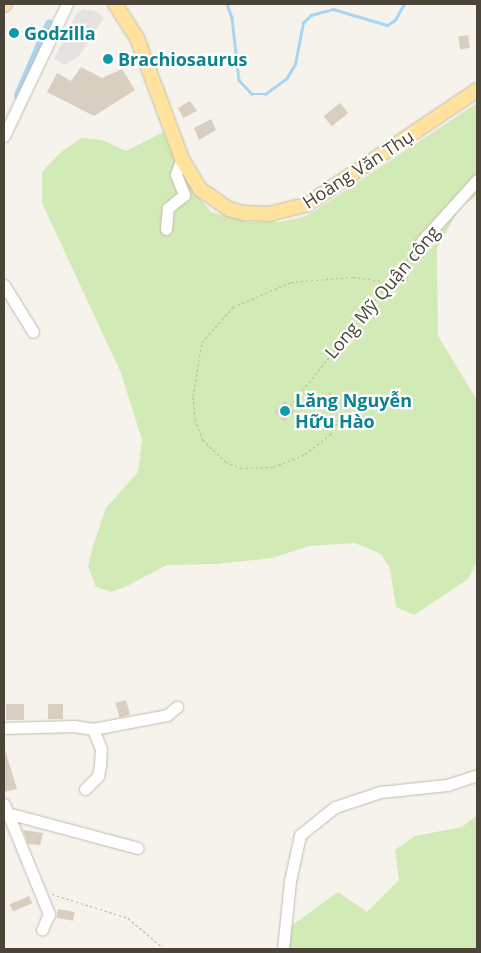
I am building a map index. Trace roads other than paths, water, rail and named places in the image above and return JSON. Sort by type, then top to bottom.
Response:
[{"type":"main road","name":"Hoàng Văn Thụ","points":[[115,4],[137,38],[182,159],[200,189],[229,209],[269,214],[288,211],[330,190],[477,90]]},
{"type":"street","points":[[4,136],[67,4]]},
{"type":"street","points":[[166,229],[168,208],[184,195],[176,174],[182,159]]},
{"type":"street","name":"Long Mỹ Quận công","points":[[421,242],[477,180]]},
{"type":"street","points":[[4,285],[33,332]]},
{"type":"street","points":[[4,728],[74,726],[93,729],[167,715],[176,707]]},
{"type":"street","points":[[85,788],[98,776],[100,766],[100,749],[93,729]]},
{"type":"street","points":[[283,949],[290,881],[300,835],[335,807],[380,792],[447,785],[477,775]]},
{"type":"street","points":[[4,804],[11,814],[49,914],[42,930]]},
{"type":"street","points":[[11,814],[138,848]]},
{"type":"waterway","points":[[227,4],[232,18],[239,80],[252,94],[265,94],[286,79],[295,64],[303,23],[311,15],[333,9],[387,25],[395,20],[404,4]]},
{"type":"waterway","points":[[18,95],[49,23]]},
{"type":"place","name":"Godzilla","points":[[14,33]]},
{"type":"place","name":"Brachiosaurus","points":[[108,59]]},
{"type":"place","name":"Lăng Nguyễn Hữu Hào","points":[[285,411]]}]
